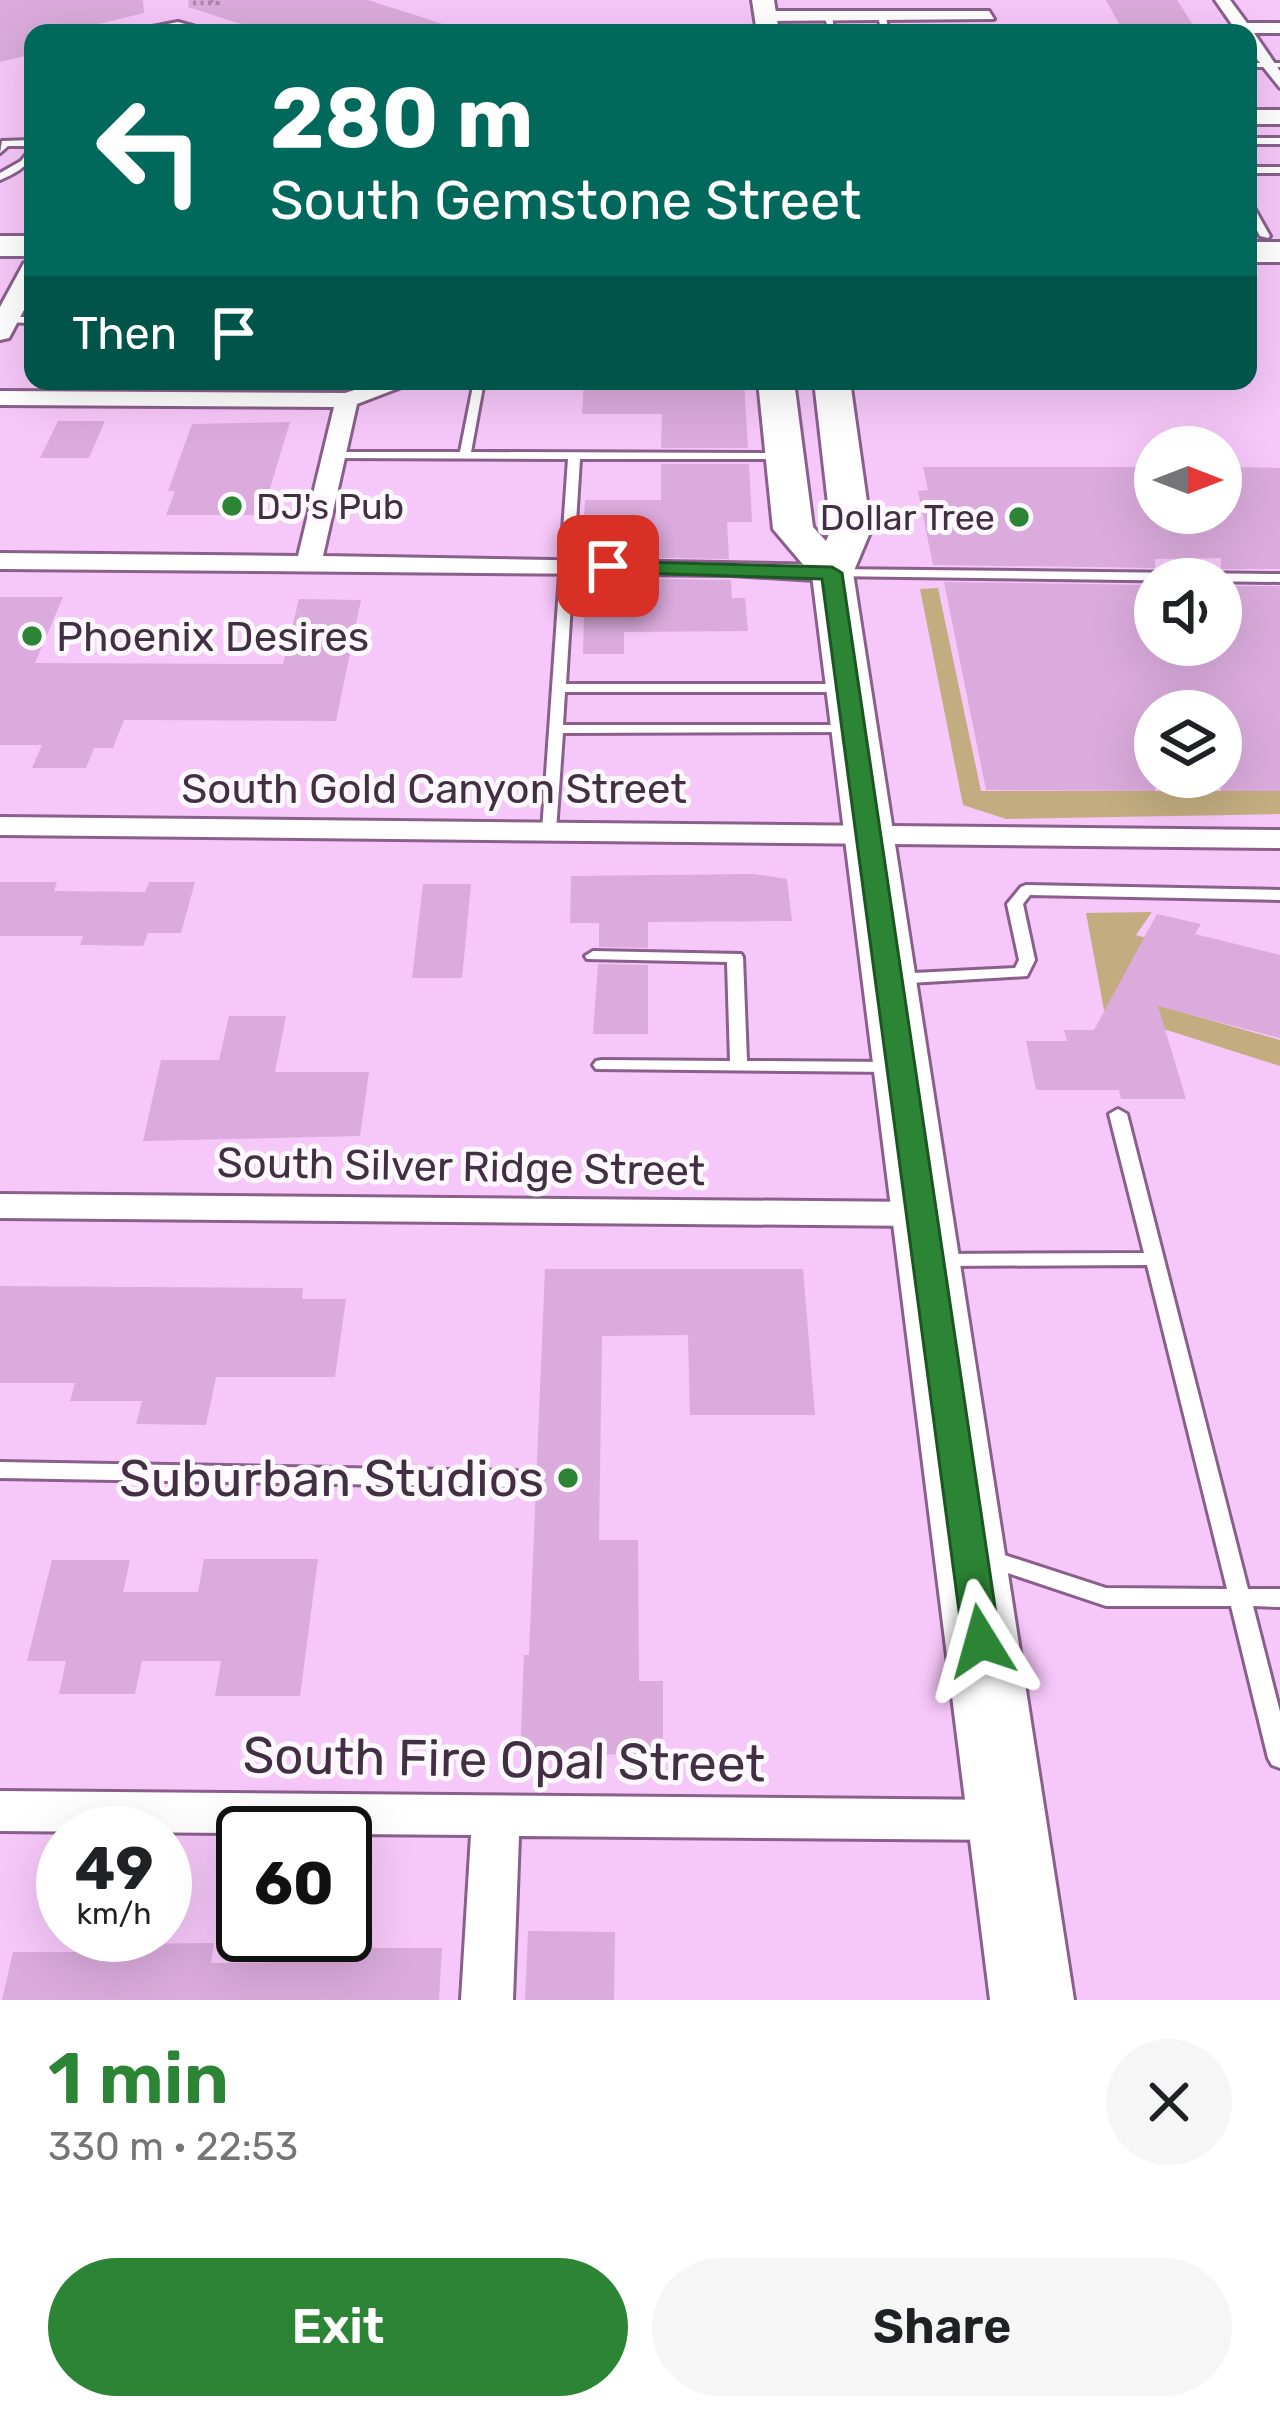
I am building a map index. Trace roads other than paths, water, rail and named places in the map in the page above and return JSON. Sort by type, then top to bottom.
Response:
[{"type":"main road","points":[[777,390],[793,529],[832,573]]},
{"type":"main road","points":[[833,390],[851,530],[832,573],[1033,2000]]},
{"type":"street","points":[[884,23],[986,8]]},
{"type":"street","points":[[765,16],[813,24]]},
{"type":"street","points":[[1274,65],[1280,82]]},
{"type":"street","points":[[13,324],[24,293]]},
{"type":"street","points":[[0,398],[94,390],[347,400],[370,390]]},
{"type":"street","points":[[309,563],[347,400]]},
{"type":"street","points":[[0,561],[566,565],[832,573]]},
{"type":"street","name":"South Gold Canyon Street","points":[[0,826],[1280,839]]},
{"type":"street","name":"South Silver Ridge Street","points":[[0,1206],[924,1237]]},
{"type":"street","name":"South Fire Opal Street","points":[[0,1811],[1007,1820]]},
{"type":"street","points":[[487,2000],[496,1816]]},
{"type":"lane","points":[[465,455],[477,390]]},
{"type":"lane","points":[[334,455],[785,456]]},
{"type":"lane","points":[[549,831],[574,455]]},
{"type":"lane","points":[[832,573],[1280,578]]},
{"type":"lane","points":[[558,688],[851,708]]},
{"type":"lane","points":[[557,729],[851,708]]},
{"type":"lane","points":[[889,979],[1021,973],[1027,960],[1015,904],[1026,890],[1280,896]]},
{"type":"lane","points":[[593,956],[735,957],[739,1066]]},
{"type":"lane","points":[[602,1065],[901,1067]]},
{"type":"lane","points":[[1118,1114],[1280,1758]]},
{"type":"lane","points":[[924,1237],[1154,1259]]},
{"type":"lane","points":[[0,1470],[516,1479]]},
{"type":"lane","points":[[968,1551],[1106,1597],[1280,1598]]},
{"type":"place","name":"DJ's Pub","points":[[232,506]]},
{"type":"place","name":"Dollar Tree","points":[[1019,517]]},
{"type":"place","name":"Phoenix Desires","points":[[32,636]]},
{"type":"place","name":"Suburban Studios","points":[[568,1478]]}]
